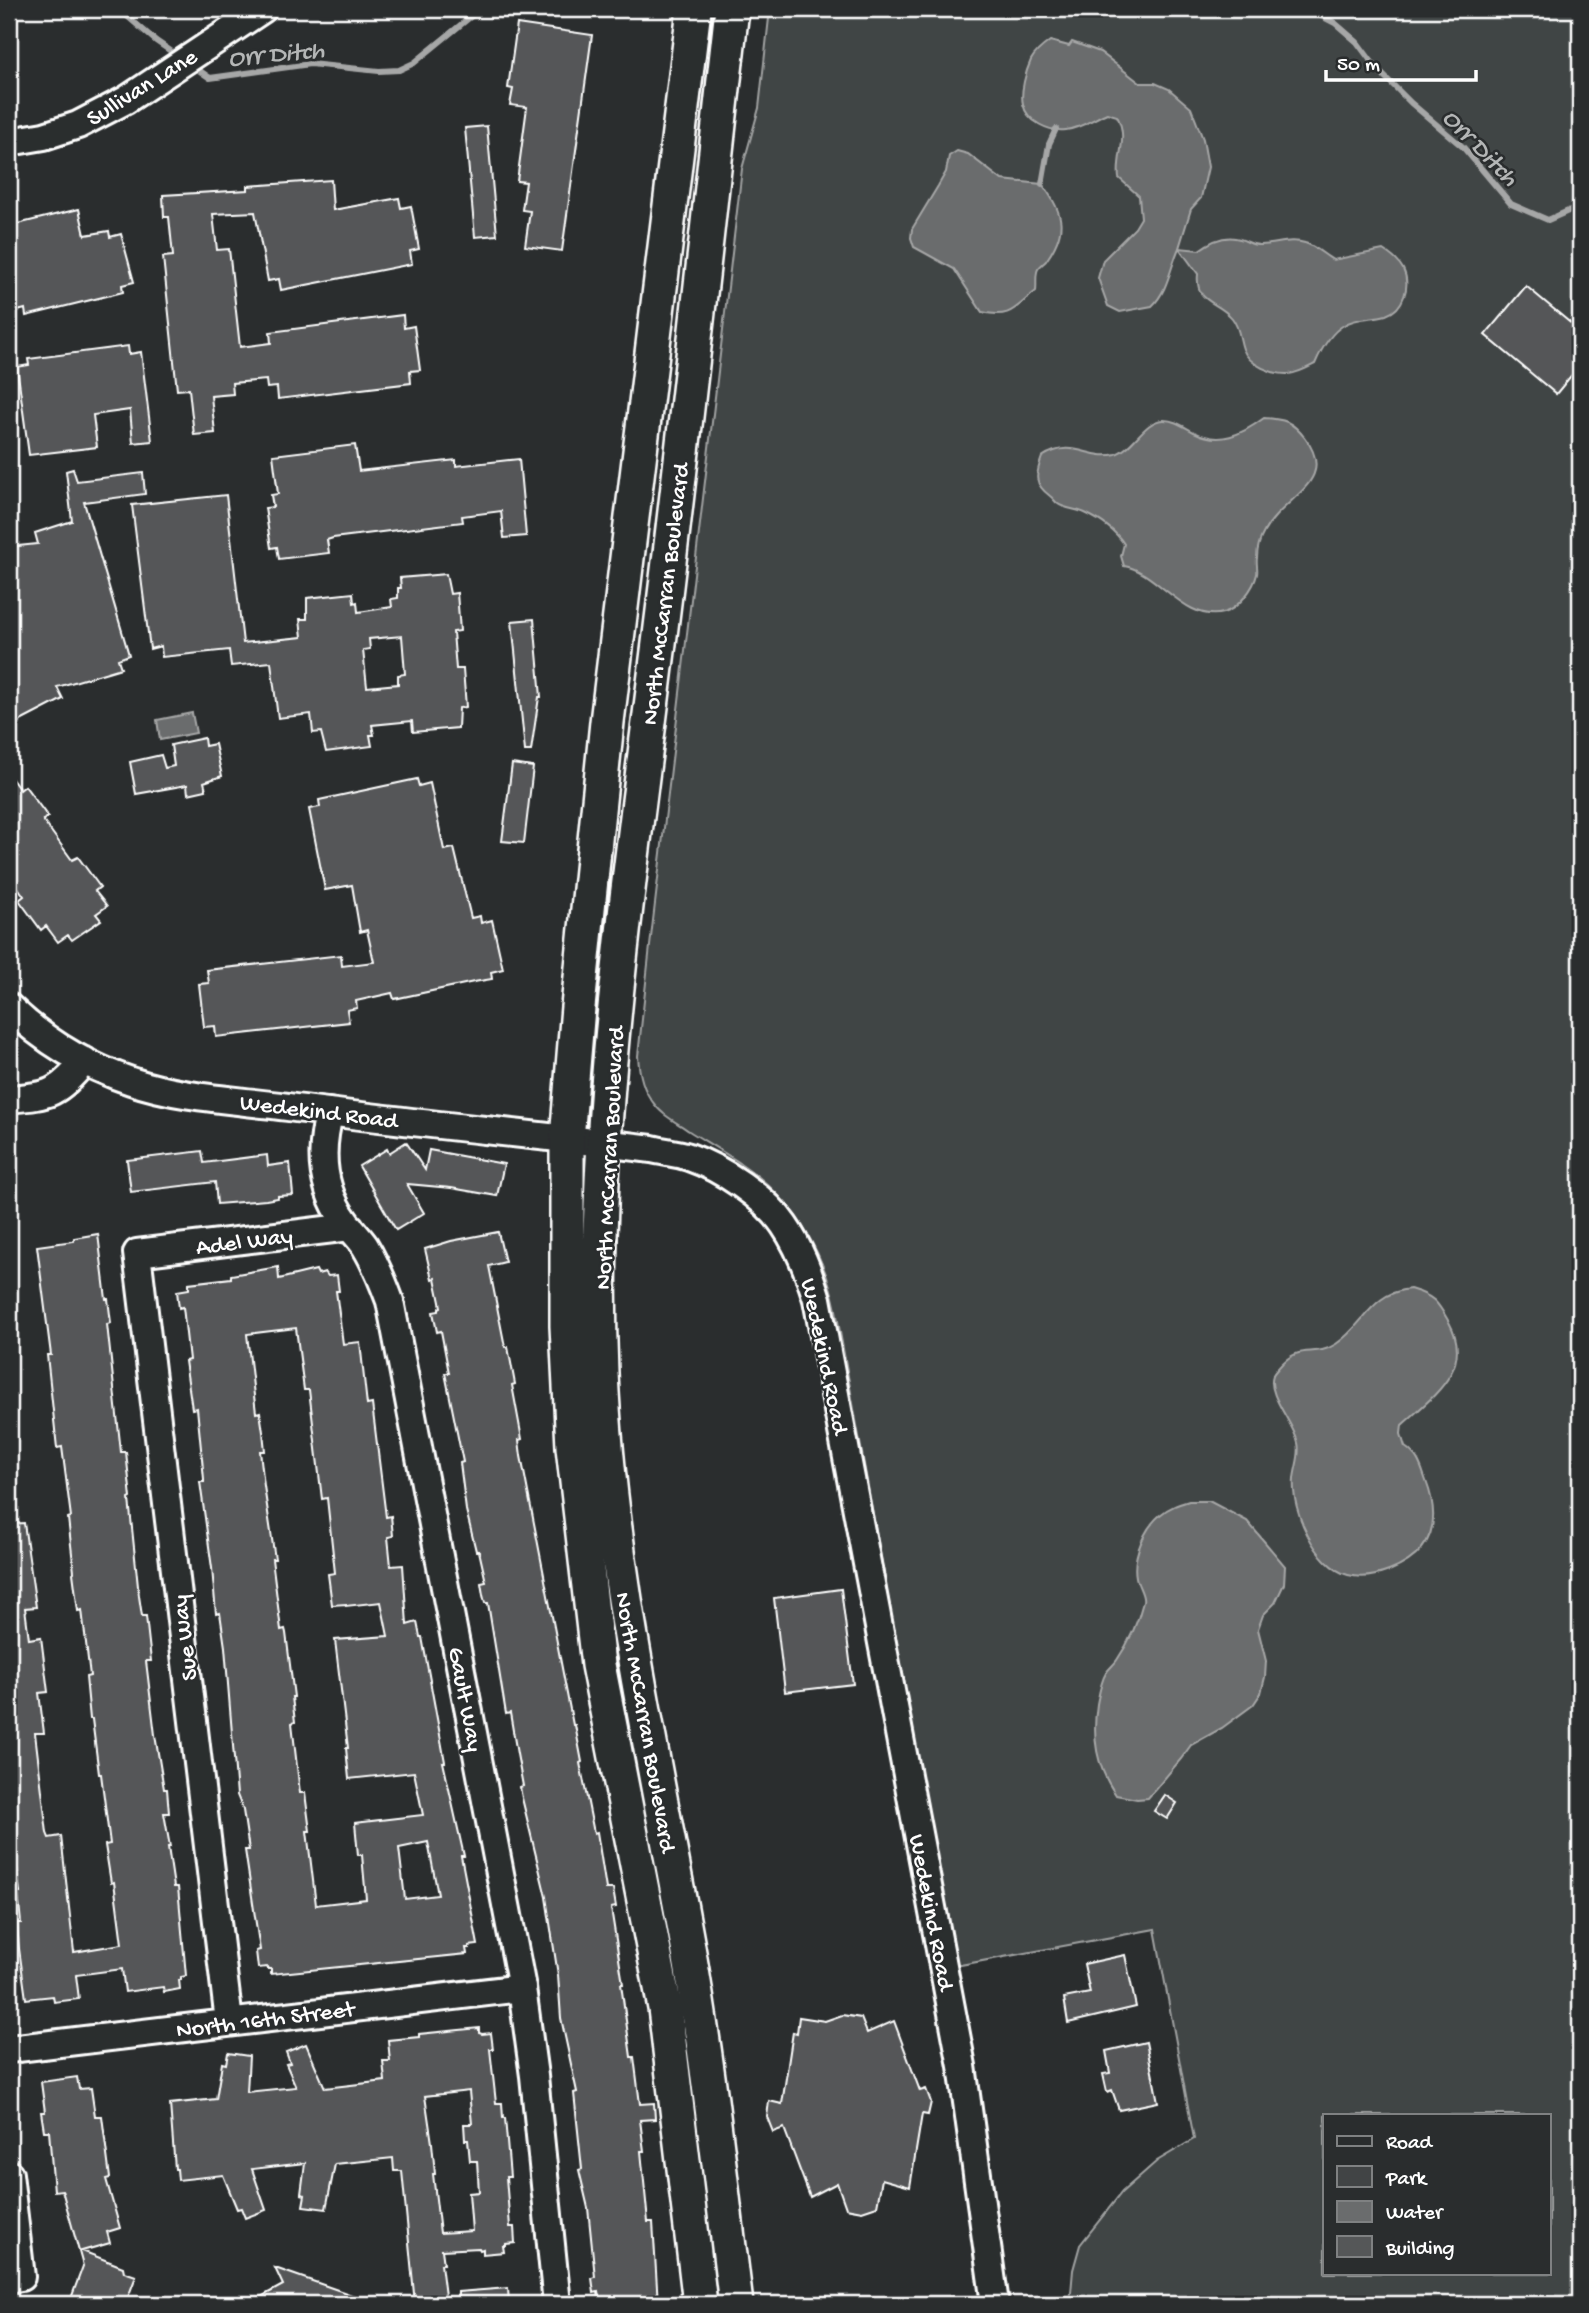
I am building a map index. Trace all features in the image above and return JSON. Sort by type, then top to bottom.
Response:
[{"type":"main road","name":"North McCarran Boulevard","points":[[694,9],[607,722],[578,1007],[567,1139],[567,1326],[573,1447],[598,1664],[665,2008],[700,2304]]},
{"type":"main road","name":"North McCarran Boulevard","points":[[732,9],[664,604],[619,957],[604,1143],[600,1278],[601,1374],[626,1606],[702,2031],[736,2304]]},
{"type":"street","name":"Sullivan Lane","points":[[9,142],[44,136],[78,125],[126,100],[263,9]]},
{"type":"street","name":"Wedekind Road","points":[[9,1007],[53,1043],[85,1062],[131,1081],[170,1091],[652,1149],[688,1157],[713,1167],[740,1185],[765,1204],[783,1224],[805,1264],[817,1299],[962,2066],[995,2304]]},
{"type":"street","points":[[9,1099],[45,1096],[60,1087],[85,1062]]},
{"type":"street","name":"Gault Way","points":[[330,1112],[324,1131],[322,1152],[325,1179],[332,1200],[379,1271],[390,1301],[522,1987],[534,2076],[557,2304]]},
{"type":"street","name":"Adel Way","points":[[137,1253],[350,1227]]},
{"type":"street","name":"Sue Way","points":[[137,1253],[229,2022]]},
{"type":"street","name":"North 16th Street","points":[[9,2049],[522,1987]]},
{"type":"street","points":[[9,2174],[15,2278]]},
{"type":"green space","points":[[770,9],[1580,9],[1580,2304],[1070,2304],[1073,2270],[1080,2245],[1122,2192],[1157,2161],[1194,2139],[1155,1929],[955,1966],[832,1292],[812,1242],[781,1198],[750,1170],[660,1110],[646,1091],[639,1068],[650,946],[742,169],[759,108]]},
{"type":"water","points":[[1050,41],[1069,46],[1072,42],[1100,52],[1140,83],[1155,83],[1169,89],[1191,108],[1203,139],[1208,167],[1201,198],[1191,209],[1165,286],[1152,306],[1120,312],[1108,306],[1098,278],[1103,260],[1135,228],[1141,218],[1139,196],[1119,178],[1122,132],[1117,116],[1107,113],[1076,128],[1059,130],[1034,121],[1025,110],[1022,94],[1027,70],[1035,54]]},
{"type":"water","points":[[957,151],[968,154],[1002,180],[1042,184],[1059,213],[1058,240],[1038,269],[1036,291],[1006,313],[982,312],[954,269],[914,247],[911,238],[912,229],[946,172],[949,156]]},
{"type":"water","points":[[1229,237],[1258,245],[1288,241],[1305,243],[1333,260],[1383,250],[1403,269],[1406,289],[1401,302],[1392,312],[1349,322],[1334,332],[1315,364],[1292,373],[1276,373],[1262,368],[1246,355],[1235,322],[1203,296],[1198,284],[1198,274],[1179,248],[1199,250],[1213,241]]},
{"type":"water","points":[[1264,418],[1292,424],[1314,453],[1316,467],[1304,488],[1264,532],[1258,552],[1257,574],[1249,591],[1240,603],[1223,613],[1196,611],[1148,577],[1124,566],[1121,556],[1124,544],[1116,534],[1091,516],[1058,504],[1041,488],[1037,479],[1042,457],[1053,451],[1072,449],[1097,455],[1116,454],[1157,421],[1172,421],[1204,436],[1222,438],[1239,433]]},
{"type":"water","points":[[192,713],[196,733],[160,740],[157,720]]},
{"type":"water","points":[[1410,1289],[1425,1294],[1438,1304],[1456,1339],[1457,1354],[1446,1381],[1426,1404],[1402,1425],[1401,1434],[1405,1447],[1419,1462],[1431,1496],[1433,1523],[1424,1546],[1404,1564],[1374,1576],[1348,1575],[1336,1570],[1326,1561],[1316,1549],[1301,1521],[1294,1492],[1298,1443],[1273,1391],[1273,1375],[1294,1355],[1336,1344],[1377,1303],[1397,1292]]},
{"type":"water","points":[[1189,1501],[1209,1501],[1247,1521],[1285,1566],[1284,1584],[1275,1603],[1263,1615],[1258,1629],[1266,1661],[1265,1677],[1261,1693],[1253,1705],[1222,1728],[1191,1745],[1148,1798],[1116,1795],[1104,1773],[1097,1751],[1096,1716],[1100,1688],[1106,1673],[1129,1640],[1141,1610],[1143,1599],[1135,1569],[1145,1535],[1163,1512]]},
{"type":"building","points":[[517,24],[592,35],[562,251],[525,246],[530,211],[522,210],[526,182],[517,181],[527,107],[510,105],[513,89],[508,88]]},
{"type":"building","points":[[487,126],[497,235],[475,237],[465,128]]},
{"type":"building","points":[[331,180],[333,210],[399,198],[401,208],[411,206],[419,249],[410,251],[412,264],[281,290],[279,279],[268,281],[255,212],[213,214],[217,250],[229,249],[240,347],[271,343],[270,332],[403,315],[404,328],[414,326],[420,370],[410,371],[411,383],[278,399],[277,387],[267,388],[266,380],[232,383],[233,394],[211,396],[215,433],[194,435],[189,389],[177,390],[163,257],[173,256],[169,217],[164,217],[163,195],[248,190],[248,186]]},
{"type":"building","points":[[79,209],[85,235],[109,231],[110,237],[121,234],[134,282],[122,285],[123,292],[26,316],[25,309],[14,312],[9,294],[9,226]]},
{"type":"building","points":[[1526,286],[1580,331],[1580,365],[1556,394],[1485,335]]},
{"type":"building","points":[[128,346],[129,354],[141,352],[152,441],[133,443],[130,410],[93,415],[97,447],[29,455],[17,367],[29,365],[28,359]]},
{"type":"building","points":[[355,445],[359,471],[456,460],[456,466],[519,459],[526,536],[504,538],[501,511],[462,516],[463,522],[333,538],[327,540],[329,553],[279,559],[277,547],[271,548],[265,508],[273,507],[271,495],[278,494],[273,455]]},
{"type":"building","points":[[73,469],[77,481],[143,473],[145,494],[84,502],[129,655],[118,659],[121,668],[57,687],[63,699],[9,727],[9,547],[38,544],[35,533],[72,521],[66,471]]},
{"type":"building","points":[[226,495],[243,643],[302,637],[300,619],[307,619],[307,598],[353,593],[358,612],[392,607],[391,599],[398,598],[398,588],[401,588],[400,578],[446,574],[450,594],[457,593],[460,631],[453,632],[456,669],[463,669],[466,707],[459,708],[458,728],[413,732],[412,721],[372,725],[372,746],[326,752],[321,732],[313,733],[311,714],[278,718],[271,662],[231,666],[229,650],[162,657],[161,646],[150,649],[132,505]],"holes":[[[402,636],[405,674],[398,675],[398,684],[367,687],[363,650],[370,649],[369,639]]]},
{"type":"building","points":[[534,619],[541,697],[531,751],[525,751],[512,621]]},
{"type":"building","points":[[204,738],[205,746],[215,744],[222,776],[204,782],[206,790],[188,794],[187,785],[136,794],[130,762],[161,755],[165,768],[174,766],[171,745]]},
{"type":"building","points":[[512,764],[533,767],[524,843],[502,841]]},
{"type":"building","points":[[9,775],[20,790],[25,786],[48,817],[43,820],[72,860],[78,857],[100,887],[95,891],[107,906],[96,914],[101,920],[72,940],[68,935],[58,942],[46,926],[41,930],[19,900],[24,896],[9,875]]},
{"type":"building","points":[[417,779],[419,786],[430,783],[444,850],[454,848],[471,918],[480,916],[481,923],[492,920],[503,969],[491,972],[492,979],[394,999],[392,993],[356,1001],[357,1008],[347,1010],[349,1022],[216,1037],[215,1026],[204,1027],[199,984],[209,983],[207,970],[341,955],[342,966],[374,962],[367,930],[360,932],[352,885],[325,890],[309,809],[320,807],[319,800]]},
{"type":"building","points":[[406,1142],[425,1170],[429,1150],[504,1164],[497,1196],[407,1184],[424,1213],[396,1230],[359,1166],[387,1149],[389,1153]]},
{"type":"building","points":[[202,1151],[204,1163],[267,1155],[268,1166],[290,1163],[293,1195],[217,1204],[215,1182],[131,1192],[127,1160]]},
{"type":"building","points":[[498,1232],[505,1262],[489,1266],[515,1384],[512,1385],[522,1439],[519,1440],[521,1456],[594,1833],[597,1832],[606,1889],[613,1889],[616,1907],[611,1908],[640,2104],[654,2103],[655,2119],[640,2120],[648,2222],[653,2222],[658,2304],[600,2304],[598,2292],[594,2293],[592,2278],[595,2277],[588,2208],[579,2170],[582,2169],[574,2093],[577,2092],[561,2018],[558,1975],[546,1897],[522,1798],[520,1787],[523,1786],[510,1713],[506,1714],[488,1603],[485,1603],[483,1595],[481,1583],[486,1582],[466,1510],[460,1463],[463,1462],[445,1373],[449,1373],[441,1331],[437,1332],[433,1312],[439,1311],[441,1307],[425,1249]]},
{"type":"building","points":[[98,1234],[111,1323],[107,1324],[121,1452],[126,1452],[139,1596],[142,1616],[146,1616],[151,1661],[146,1661],[155,1735],[164,1789],[167,1789],[169,1813],[164,1813],[174,1887],[178,1887],[186,1976],[179,1980],[180,1989],[164,1992],[163,1987],[125,1992],[122,1969],[76,1975],[79,1999],[54,2002],[53,1996],[26,1999],[19,1949],[17,1923],[21,1923],[20,1893],[16,1859],[12,1859],[9,1829],[9,1524],[24,1523],[36,1607],[25,1608],[29,1639],[41,1637],[48,1692],[39,1693],[44,1733],[35,1733],[47,1833],[49,1838],[61,1836],[74,1952],[122,1944],[114,1882],[111,1883],[105,1845],[110,1844],[101,1774],[90,1719],[86,1677],[90,1676],[82,1610],[78,1611],[73,1573],[68,1518],[71,1517],[62,1447],[57,1448],[47,1355],[51,1355],[37,1246],[74,1241],[74,1238]]},
{"type":"building","points":[[278,1267],[279,1279],[316,1270],[318,1274],[325,1272],[328,1276],[337,1275],[339,1291],[336,1291],[343,1344],[360,1342],[367,1405],[372,1404],[386,1517],[391,1516],[393,1536],[388,1537],[391,1566],[403,1565],[407,1625],[417,1622],[422,1637],[443,1762],[464,1856],[461,1856],[478,1945],[466,1948],[467,1954],[271,1974],[271,1969],[267,1967],[258,1968],[256,1951],[260,1950],[245,1850],[249,1850],[243,1810],[237,1795],[225,1647],[220,1613],[216,1614],[200,1482],[204,1482],[204,1479],[197,1408],[192,1409],[185,1361],[189,1360],[183,1307],[179,1308],[177,1291],[189,1289],[189,1283],[231,1278],[231,1275]],"holes":[[[296,1328],[304,1390],[309,1390],[322,1499],[327,1498],[335,1573],[328,1574],[332,1605],[381,1602],[388,1636],[335,1640],[348,1748],[349,1779],[414,1772],[423,1815],[355,1823],[358,1855],[362,1855],[366,1899],[316,1905],[305,1793],[300,1793],[292,1723],[295,1722],[294,1697],[286,1633],[285,1629],[281,1630],[272,1559],[275,1559],[260,1451],[265,1451],[263,1432],[260,1412],[256,1413],[247,1334]],[[428,1842],[438,1895],[405,1899],[399,1848]]]},
{"type":"building","points":[[841,1589],[853,1684],[785,1692],[774,1598]]},
{"type":"building","points":[[1165,1795],[1177,1803],[1167,1819],[1154,1811]]},
{"type":"building","points":[[1125,1955],[1136,2007],[1068,2023],[1064,1998],[1090,1993],[1084,1964]]},
{"type":"building","points":[[842,2015],[861,2018],[867,2033],[894,2021],[920,2091],[926,2089],[931,2102],[928,2115],[922,2114],[910,2187],[882,2179],[877,2206],[862,2211],[846,2208],[837,2183],[810,2197],[784,2128],[773,2132],[767,2117],[769,2101],[782,2104],[793,2032],[797,2033],[799,2017],[825,2021]]},
{"type":"building","points":[[479,2028],[479,2033],[491,2033],[493,2049],[490,2049],[496,2103],[502,2103],[505,2118],[510,2177],[506,2177],[510,2227],[514,2227],[515,2243],[503,2246],[504,2252],[483,2254],[483,2249],[479,2248],[442,2250],[446,2304],[415,2304],[402,2171],[394,2171],[393,2158],[335,2164],[326,2209],[303,2206],[305,2195],[301,2194],[305,2163],[252,2169],[266,2210],[245,2218],[241,2208],[237,2209],[223,2175],[178,2180],[170,2104],[216,2099],[222,2063],[226,2064],[228,2053],[249,2056],[247,2092],[296,2087],[286,2064],[290,2063],[286,2052],[306,2044],[325,2088],[385,2081],[383,2061],[390,2061],[388,2040],[419,2037],[419,2034]],"holes":[[[469,2091],[472,2124],[464,2124],[470,2161],[477,2161],[479,2192],[469,2193],[472,2231],[440,2233],[425,2096]]]},
{"type":"building","points":[[1146,2042],[1158,2102],[1119,2110],[1112,2090],[1107,2092],[1103,2074],[1110,2073],[1106,2051]]},
{"type":"building","points":[[77,2077],[79,2089],[91,2088],[95,2116],[102,2116],[110,2178],[106,2179],[120,2228],[107,2232],[110,2243],[82,2251],[123,2267],[124,2272],[136,2276],[127,2300],[120,2297],[117,2304],[69,2304],[83,2266],[62,2190],[54,2191],[49,2131],[44,2131],[41,2112],[45,2112],[41,2082]]},
{"type":"building","points":[[275,2268],[372,2304],[248,2304],[283,2285]]},
{"type":"building","points":[[508,2288],[509,2304],[458,2304],[458,2292]]},
{"type":"waterway","name":"Orr Ditch","points":[[119,9],[178,56]]},
{"type":"waterway","name":"Orr Ditch","points":[[190,64],[210,78],[310,64],[379,71],[399,70],[414,63],[480,9]]},
{"type":"waterway","name":"Orr Ditch","points":[[1308,9],[1335,23],[1357,42],[1377,69],[1411,103],[1463,147],[1511,204],[1548,220],[1575,208],[1580,209]]},
{"type":"waterway","points":[[1042,184],[1049,144],[1056,129]]}]
